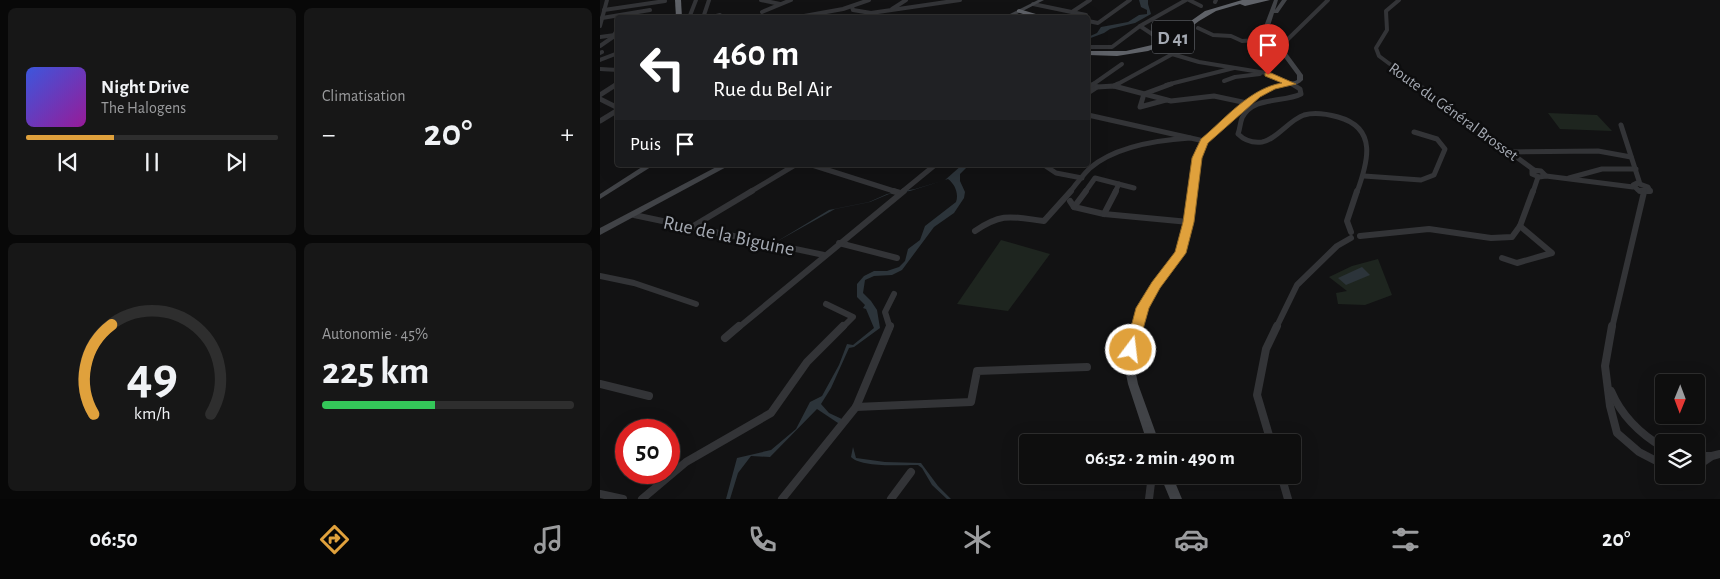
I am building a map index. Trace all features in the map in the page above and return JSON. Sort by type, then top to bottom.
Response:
[{"type":"highway","points":[[672,0],[672,15]]},
{"type":"highway","points":[[678,0],[679,15]]},
{"type":"highway","points":[[1204,7],[1230,0]]},
{"type":"highway","name":"D 41","points":[[1090,50],[1122,50],[1151,45],[1167,37],[1204,7],[1240,0]]},
{"type":"highway","name":"D 41","points":[[1090,50],[1124,53],[1152,47],[1173,37],[1200,16],[1222,6],[1253,0]]},
{"type":"highway","points":[[1200,16],[1222,8],[1267,0]]},
{"type":"highway","points":[[1019,11],[1033,15]]},
{"type":"main road","points":[[1010,15],[1042,0]]},
{"type":"main road","points":[[1150,434],[1133,384],[1130,369],[1131,350],[1142,308],[1156,285],[1181,253],[1189,222],[1197,158],[1204,141],[1247,103],[1265,90],[1292,84],[1300,80],[1300,75],[1283,55],[1266,29],[1276,0]]},
{"type":"main road","points":[[1269,20],[1284,0]]},
{"type":"main road","points":[[600,197],[647,167]]},
{"type":"main road","points":[[600,232],[722,167]]},
{"type":"main road","points":[[1170,484],[1176,499]]},
{"type":"street","points":[[600,26],[606,0]]},
{"type":"street","points":[[691,15],[696,0]]},
{"type":"street","points":[[704,15],[709,0]]},
{"type":"street","points":[[761,0],[780,4]]},
{"type":"street","points":[[762,12],[791,0]]},
{"type":"street","points":[[809,15],[852,7],[859,2],[869,0]]},
{"type":"street","points":[[889,10],[906,0]]},
{"type":"street","points":[[852,7],[853,10],[864,12],[960,0]]},
{"type":"street","points":[[1072,12],[1090,0]]},
{"type":"street","points":[[1090,21],[1098,23],[1130,0]]},
{"type":"street","points":[[1090,50],[1112,46],[1140,26],[1188,0],[1204,7]]},
{"type":"street","points":[[1285,42],[1328,0]]},
{"type":"street","name":"Route du Général Brosset","points":[[1399,0],[1386,11],[1388,25],[1376,48],[1379,56],[1534,170]]},
{"type":"street","points":[[604,10],[651,1],[665,1]]},
{"type":"street","points":[[649,15],[651,1]]},
{"type":"street","points":[[1033,4],[1086,15]]},
{"type":"street","points":[[620,15],[650,10]]},
{"type":"street","points":[[602,18],[615,16]]},
{"type":"street","points":[[1140,26],[1158,38]]},
{"type":"street","points":[[1198,28],[1213,35],[1231,36],[1242,41],[1272,40]]},
{"type":"street","points":[[600,37],[615,35]]},
{"type":"street","points":[[600,46],[615,35]]},
{"type":"street","points":[[1114,86],[1178,51]]},
{"type":"street","points":[[600,60],[615,54]]},
{"type":"street","points":[[1172,54],[1201,63],[1225,64],[1264,74],[1292,84],[1300,89],[1301,94],[1260,104],[1249,111],[1242,118],[1239,137],[1247,141],[1263,142],[1294,119],[1310,114],[1322,113],[1342,118],[1365,132],[1368,141],[1364,176],[1347,221],[1351,235]]},
{"type":"street","points":[[1262,58],[1283,55]]},
{"type":"street","points":[[1092,86],[1122,64]]},
{"type":"street","points":[[1238,68],[1204,74],[1156,88],[1144,94],[1140,107],[1166,100],[1185,100],[1204,96],[1214,96],[1247,103]]},
{"type":"street","points":[[600,69],[615,70]]},
{"type":"street","points":[[1224,82],[1235,77],[1264,74]]},
{"type":"street","points":[[600,95],[615,84]]},
{"type":"street","points":[[1092,86],[1114,86],[1166,100]]},
{"type":"street","points":[[600,100],[615,108]]},
{"type":"street","points":[[600,121],[615,111]]},
{"type":"street","points":[[1090,115],[1204,141]]},
{"type":"street","points":[[1621,125],[1640,184]]},
{"type":"street","points":[[1364,176],[1421,180],[1434,175],[1445,149],[1437,139],[1414,132]]},
{"type":"street","points":[[975,231],[987,223],[1008,216],[1044,221],[1082,178],[1086,170],[1099,161],[1158,140],[1190,138]]},
{"type":"street","points":[[1510,152],[1598,151],[1631,157]]},
{"type":"street","points":[[690,228],[792,167]]},
{"type":"street","points":[[818,167],[900,193]]},
{"type":"street","points":[[725,338],[932,167]]},
{"type":"street","points":[[1047,167],[1056,172],[1082,178]]},
{"type":"street","points":[[1568,179],[1589,170],[1604,168],[1636,169]]},
{"type":"street","points":[[1546,176],[1541,171],[1531,171],[1532,174],[1538,177],[1546,176],[1633,187],[1644,192],[1650,190],[1640,184],[1634,184],[1633,187]]},
{"type":"street","points":[[1269,434],[1257,395],[1259,374],[1266,349],[1297,284],[1351,235],[1378,236],[1428,229],[1446,230],[1501,240],[1512,237],[1520,226],[1538,177]]},
{"type":"street","points":[[1074,207],[1095,178],[1134,188]]},
{"type":"street","points":[[1104,214],[1119,184]]},
{"type":"street","points":[[1644,192],[1607,347],[1605,366],[1610,406],[1617,433],[1639,452],[1655,461]]},
{"type":"street","points":[[1070,201],[1074,207],[1104,214],[1189,222]]},
{"type":"street","name":"Rue de la Biguine","points":[[634,215],[824,255]]},
{"type":"street","points":[[1502,258],[1517,263],[1552,253],[1520,226]]},
{"type":"street","points":[[839,243],[897,258]]},
{"type":"street","points":[[600,276],[634,283],[696,304]]},
{"type":"street","points":[[782,499],[856,407],[890,327],[884,312],[894,294]]},
{"type":"street","points":[[642,499],[686,462],[771,413],[807,362],[853,317],[826,304]]},
{"type":"street","points":[[856,407],[971,402],[978,371],[1087,367]]},
{"type":"street","points":[[1608,383],[1617,407],[1628,422],[1655,442]]},
{"type":"street","points":[[600,384],[649,396]]},
{"type":"street","points":[[1615,426],[1619,419],[1628,422]]},
{"type":"street","points":[[1705,462],[1716,455]]},
{"type":"street","points":[[890,499],[911,472]]},
{"type":"street","points":[[1150,499],[1151,484]]},
{"type":"street","points":[[1284,484],[1288,499]]},
{"type":"street","points":[[600,494],[622,499]]},
{"type":"shaded area","points":[[1139,0],[1148,0],[1151,14],[1135,23],[1110,29],[1090,38],[1101,27],[1128,22],[1139,15],[1147,14],[1147,10],[1141,7]]},
{"type":"shaded area","points":[[1548,113],[1597,115],[1612,131],[1560,129]]},
{"type":"shaded area","points":[[960,167],[967,167],[960,174],[960,181],[965,192],[964,198],[954,213],[934,227],[902,270],[892,275],[874,276],[865,280],[863,293],[877,310],[880,328],[854,347],[849,348],[831,388],[821,404],[829,413],[844,420],[841,425],[817,409],[770,457],[751,456],[738,473],[730,499],[726,499],[737,458],[771,450],[796,429],[810,402],[822,396],[839,365],[847,344],[853,345],[874,328],[866,309],[863,308],[865,305],[857,297],[857,284],[864,276],[874,271],[887,271],[899,267],[905,261],[908,249],[920,240],[925,226],[956,202],[957,193],[948,179],[945,180]]},
{"type":"shaded area","points":[[942,181],[910,191],[889,194],[870,202],[835,209],[776,242],[829,210],[869,202],[887,194],[915,189]]},
{"type":"shaded area","points":[[1001,240],[1050,254],[1008,311],[957,304]]},
{"type":"shaded area","points":[[1378,259],[1392,295],[1365,305],[1338,304],[1336,293],[1347,291],[1329,277],[1352,266]]},
{"type":"shaded area","points":[[1362,267],[1370,275],[1346,285],[1338,278]]},
{"type":"shaded area","points":[[853,447],[856,458],[885,462],[921,463],[938,486],[951,499],[947,499],[932,485],[922,468],[918,465],[883,465],[856,461],[851,457]]},
{"type":"route","points":[[1131,350],[1142,308],[1156,285],[1181,253],[1189,222],[1200,148],[1204,141],[1257,95],[1279,85],[1292,84],[1268,75]]}]
